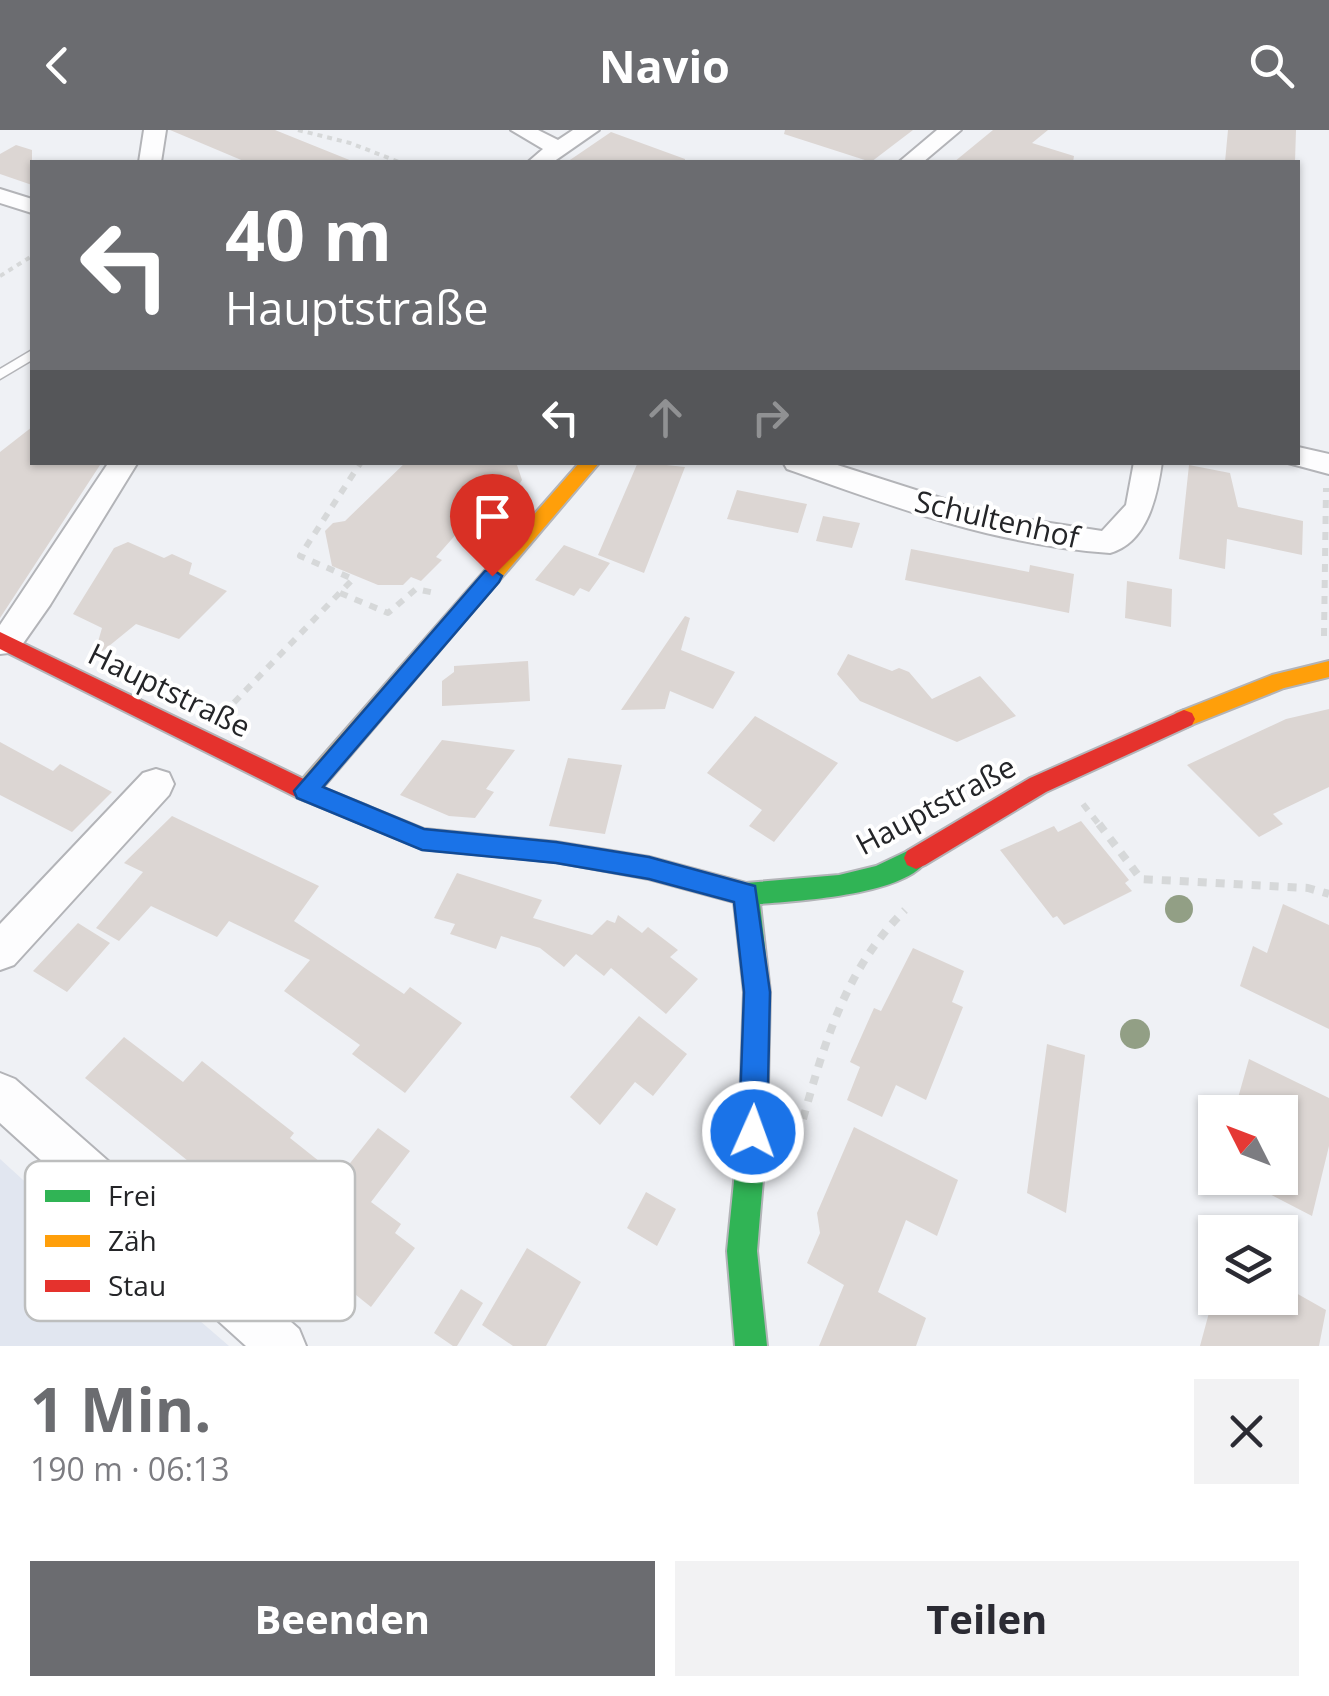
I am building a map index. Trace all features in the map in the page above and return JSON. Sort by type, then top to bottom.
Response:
[{"type":"main road","points":[[306,791],[588,465]]},
{"type":"main road","name":"Hauptstraße","points":[[2,641],[306,791],[422,839],[556,852],[649,868],[746,894],[839,886],[881,876],[1038,786],[1187,718],[1280,681],[1329,670]]},
{"type":"main road","points":[[746,894],[757,992],[753,1132],[742,1250],[751,1346]]},
{"type":"street","points":[[150,160],[155,130]]},
{"type":"street","points":[[522,130],[559,150]]},
{"type":"street","points":[[542,160],[588,130]]},
{"type":"street","points":[[912,160],[950,130]]},
{"type":"street","points":[[0,196],[30,205]]},
{"type":"street","points":[[2,641],[39,597],[122,465]]},
{"type":"street","name":"Schultenhof","points":[[807,465],[908,500],[1064,541],[1110,542],[1140,508],[1147,465]]},
{"type":"street","points":[[0,952],[156,784]]},
{"type":"street","points":[[0,1094],[75,1161]]},
{"type":"street","points":[[254,1321],[282,1346]]},
{"type":"lane","points":[[0,376],[30,355]]},
{"type":"path","points":[[298,130],[394,160]]},
{"type":"path","points":[[0,276],[30,257]]},
{"type":"path","points":[[201,741],[353,579],[300,556],[359,465]]},
{"type":"path","points":[[1314,466],[1326,484],[1324,639]]},
{"type":"path","points":[[388,613],[416,589],[468,605]]},
{"type":"path","points":[[340,593],[404,619]]},
{"type":"path","points":[[1081,802],[1141,879],[1234,882],[1308,888],[1329,894]]},
{"type":"path","points":[[798,1137],[824,1042],[853,975],[870,946],[909,906]]},
{"type":"shaded area","points":[[0,1159],[25,1182],[25,1321],[200,1321],[229,1346],[0,1346]]},
{"type":"building","points":[[170,130],[275,130],[350,160],[241,160]]},
{"type":"building","points":[[785,130],[913,130],[874,160],[784,134]]},
{"type":"building","points":[[993,130],[1048,130],[1032,143],[1074,156],[1073,160],[956,160]]},
{"type":"building","points":[[1228,130],[1296,130],[1295,160],[1225,160]]},
{"type":"building","points":[[611,132],[685,159],[685,160],[570,160]]},
{"type":"building","points":[[16,145],[32,150],[30,184],[0,174],[0,154]]},
{"type":"building","points":[[30,429],[30,465],[100,465],[0,618],[0,452]]},
{"type":"building","points":[[403,465],[517,465],[522,480],[503,509],[481,506],[436,557],[442,560],[421,581],[411,577],[403,585],[378,585],[332,566],[325,531],[333,523],[345,521]]},
{"type":"building","points":[[637,465],[685,467],[644,573],[598,555]]},
{"type":"building","points":[[1189,465],[1230,473],[1238,507],[1303,521],[1302,555],[1227,539],[1225,569],[1179,559]]},
{"type":"building","points":[[737,490],[807,504],[798,533],[727,519]]},
{"type":"building","points":[[823,516],[860,523],[852,548],[816,541]]},
{"type":"building","points":[[128,542],[164,558],[172,554],[192,563],[189,574],[227,591],[179,639],[136,624],[93,659],[102,628],[73,614],[114,548]]},
{"type":"building","points":[[564,545],[610,563],[589,592],[580,588],[574,596],[535,580]]},
{"type":"building","points":[[911,549],[1029,572],[1030,565],[1074,574],[1069,613],[905,580]]},
{"type":"building","points":[[1127,581],[1172,589],[1171,627],[1125,618]]},
{"type":"building","points":[[685,616],[690,618],[681,650],[735,672],[713,709],[670,691],[665,709],[621,710]]},
{"type":"building","points":[[848,654],[892,671],[899,668],[909,672],[932,699],[980,676],[1016,716],[957,742],[860,701],[837,674]]},
{"type":"building","points":[[528,661],[530,701],[442,706],[442,681],[454,672],[454,666]]},
{"type":"building","points":[[1329,709],[1329,787],[1273,814],[1283,824],[1259,837],[1187,765],[1286,719]]},
{"type":"building","points":[[755,716],[838,763],[774,842],[749,826],[762,810],[707,773]]},
{"type":"building","points":[[442,740],[515,750],[486,789],[494,792],[475,818],[449,816],[400,795]]},
{"type":"building","points":[[0,742],[53,771],[60,764],[112,792],[72,832],[0,795]]},
{"type":"building","points":[[568,758],[622,765],[605,834],[549,826]]},
{"type":"building","points":[[172,816],[319,886],[294,921],[404,994],[410,987],[462,1023],[405,1093],[352,1054],[360,1045],[284,991],[310,960],[229,921],[217,937],[151,906],[119,941],[96,928],[143,872],[124,863]]},
{"type":"building","points":[[1081,821],[1129,880],[1125,883],[1132,891],[1064,925],[1057,916],[1053,918],[1000,850],[1054,826],[1058,832]]},
{"type":"building","points":[[457,873],[542,900],[533,918],[592,935],[607,920],[615,923],[618,915],[642,933],[648,927],[678,950],[670,957],[698,979],[666,1014],[611,968],[604,976],[576,954],[564,967],[540,948],[501,936],[496,949],[450,934],[455,924],[434,918]]},
{"type":"building","points":[[1283,904],[1329,925],[1329,1029],[1240,986],[1253,946],[1267,953]]},
{"type":"building","points":[[78,923],[110,943],[67,992],[33,971]]},
{"type":"building","points":[[913,948],[964,971],[952,1002],[963,1007],[926,1100],[896,1085],[882,1117],[847,1100],[860,1067],[850,1062],[874,1008],[881,1011]]},
{"type":"building","points":[[639,1016],[687,1054],[653,1096],[635,1082],[600,1125],[570,1097]]},
{"type":"building","points":[[124,1037],[183,1082],[202,1061],[294,1133],[290,1138],[319,1161],[188,1161],[85,1078]]},
{"type":"building","points":[[1047,1044],[1085,1055],[1066,1213],[1027,1193]]},
{"type":"building","points":[[1249,1059],[1329,1098],[1329,1146],[1312,1216],[1272,1195],[1298,1195],[1298,1095],[1239,1095]]},
{"type":"building","points":[[854,1127],[958,1180],[937,1236],[906,1220],[878,1292],[926,1318],[916,1346],[819,1346],[844,1285],[807,1263],[820,1233],[817,1213]]},
{"type":"building","points":[[378,1128],[410,1151],[371,1202],[401,1224],[395,1233],[415,1248],[371,1307],[355,1294],[355,1161],[352,1161]]},
{"type":"building","points":[[646,1192],[676,1209],[657,1246],[627,1228]]},
{"type":"building","points":[[527,1248],[581,1282],[546,1346],[513,1346],[482,1325]]},
{"type":"building","points":[[461,1289],[483,1303],[457,1346],[453,1346],[434,1333]]},
{"type":"building","points":[[1298,1294],[1326,1310],[1319,1346],[1200,1346],[1208,1315],[1298,1315]]},
{"type":"traffic: fast","points":[[360,813],[422,839],[556,852],[649,868],[746,894],[839,886],[881,876],[916,858]]},
{"type":"traffic: fast","points":[[746,894],[757,992],[753,1132],[742,1251],[751,1346]]},
{"type":"traffic: slow","points":[[306,791],[588,465]]},
{"type":"traffic: slow","points":[[1184,719],[1280,681],[1329,669]]},
{"type":"traffic: jam","points":[[0,640],[306,791],[360,813]]},
{"type":"traffic: jam","points":[[916,858],[1038,785],[1184,719]]},
{"type":"route","points":[[492,576],[306,791],[422,839],[556,852],[649,868],[746,894],[757,992],[753,1132]]}]
